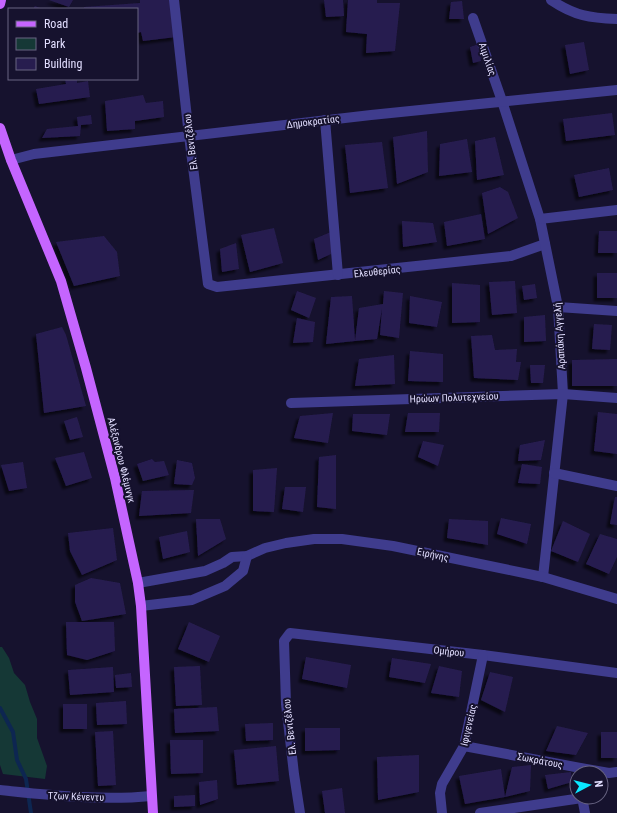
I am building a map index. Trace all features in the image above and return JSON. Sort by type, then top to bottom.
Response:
[{"type":"main road","points":[[0,4],[1,0]]},
{"type":"main road","name":"Αλέξανδρου Φλέμινγκ","points":[[0,128],[11,160],[60,281],[86,368],[116,478],[142,606],[153,813]]},
{"type":"street","name":"Ελ. Βενιζέλου","points":[[174,0],[189,136],[208,284]]},
{"type":"street","points":[[551,0],[587,17],[617,20]]},
{"type":"street","name":"Αιμιλίας","points":[[474,18],[502,101]]},
{"type":"street","name":"Δημοκρατίας","points":[[11,160],[34,154],[324,120],[617,90]]},
{"type":"street","name":"Αραπάκη Αγγελή","points":[[502,101],[540,219],[558,307],[563,394],[543,577]]},
{"type":"street","points":[[324,120],[338,275]]},
{"type":"street","points":[[540,219],[617,210]]},
{"type":"street","name":"Ελευθερίας","points":[[208,284],[217,287],[512,256],[545,244]]},
{"type":"street","points":[[558,307],[617,311]]},
{"type":"street","name":"Ηρώων Πολυτεχνείου","points":[[291,403],[563,394],[617,398]]},
{"type":"street","points":[[554,473],[617,486]]},
{"type":"street","name":"Ειρήνης","points":[[138,583],[205,571],[232,557],[247,556],[265,548],[286,543],[342,539],[393,546],[543,577],[617,599]]},
{"type":"street","points":[[142,606],[192,600],[225,586],[243,571],[247,556]]},
{"type":"street","name":"Ομήρου","points":[[284,640],[290,633],[483,655],[617,673]]},
{"type":"street","name":"Ελ. Βενιζέλου","points":[[284,640],[286,704],[300,813]]},
{"type":"street","name":"Ιφιγενείας","points":[[442,813],[440,793],[442,784],[464,746],[483,655]]},
{"type":"street","name":"Σωκράτους","points":[[464,746],[569,768]]},
{"type":"street","name":"Τζων Κένεντυ","points":[[0,790],[64,797],[151,796]]},
{"type":"street","points":[[480,813],[569,799]]},
{"type":"green space","points":[[0,647],[2,647],[9,658],[14,673],[25,685],[37,719],[37,738],[47,766],[45,779],[3,774],[0,765]]},
{"type":"building","points":[[49,0],[73,0],[69,7]]},
{"type":"building","points":[[140,0],[170,0],[176,37],[143,41],[141,32],[138,33],[138,8],[84,8],[84,7],[140,3]]},
{"type":"building","points":[[324,0],[343,0],[344,16],[326,17]]},
{"type":"building","points":[[348,0],[377,0],[377,3],[400,3],[395,51],[366,53],[367,34],[346,32]]},
{"type":"building","points":[[462,1],[464,19],[449,19],[451,2]]},
{"type":"building","points":[[584,42],[589,70],[570,74],[565,45]]},
{"type":"building","points":[[479,44],[481,61],[473,63],[470,47]]},
{"type":"building","points":[[65,80],[77,80],[77,83],[88,81],[90,97],[39,104],[36,89],[66,84]]},
{"type":"building","points":[[143,95],[146,103],[163,101],[164,117],[135,121],[135,129],[107,131],[105,101]]},
{"type":"building","points":[[612,113],[615,135],[566,141],[563,119]]},
{"type":"building","points":[[91,115],[92,124],[81,125],[80,136],[42,138],[47,129],[78,126],[77,117]]},
{"type":"building","points":[[427,131],[428,172],[397,184],[393,137]]},
{"type":"building","points":[[495,137],[504,175],[477,180],[475,141]]},
{"type":"building","points":[[467,139],[472,172],[439,176],[440,144]]},
{"type":"building","points":[[382,142],[388,188],[350,193],[345,145]]},
{"type":"building","points":[[609,168],[613,190],[579,197],[574,175]]},
{"type":"building","points":[[500,187],[508,192],[518,218],[488,234],[482,193]]},
{"type":"building","points":[[481,214],[485,239],[447,246],[444,222]]},
{"type":"building","points":[[402,221],[433,223],[437,242],[403,247]]},
{"type":"building","points":[[274,228],[283,263],[250,272],[241,235]]},
{"type":"building","points":[[599,231],[617,231],[617,253],[598,253]]},
{"type":"building","points":[[331,232],[331,254],[318,260],[314,239]]},
{"type":"building","points":[[104,236],[117,252],[120,276],[74,286],[56,242]]},
{"type":"building","points":[[236,243],[239,269],[222,272],[220,249]]},
{"type":"building","points":[[597,273],[617,273],[617,298],[597,298]]},
{"type":"building","points":[[515,281],[517,313],[492,315],[489,282]]},
{"type":"building","points":[[452,283],[480,285],[480,322],[452,323]]},
{"type":"building","points":[[535,284],[537,298],[524,300],[522,286]]},
{"type":"building","points":[[297,291],[316,298],[309,318],[291,310]]},
{"type":"building","points":[[384,291],[403,293],[399,338],[380,335],[382,308],[377,339],[355,341],[359,308],[383,304]]},
{"type":"building","points":[[352,296],[355,341],[326,344],[331,297]]},
{"type":"building","points":[[410,296],[442,302],[437,327],[409,323]]},
{"type":"building","points":[[545,315],[546,341],[524,342],[524,317]]},
{"type":"building","points":[[297,318],[315,322],[313,342],[293,343]]},
{"type":"building","points":[[594,324],[612,325],[610,350],[592,349]]},
{"type":"building","points":[[62,327],[66,335],[86,406],[44,413],[36,334]]},
{"type":"building","points":[[492,335],[495,350],[517,349],[516,362],[521,362],[518,380],[474,378],[471,336]]},
{"type":"building","points":[[410,351],[443,354],[443,382],[408,381]]},
{"type":"building","points":[[394,355],[395,384],[355,386],[359,359]]},
{"type":"building","points":[[617,359],[617,386],[572,386],[572,360]]},
{"type":"building","points":[[530,365],[545,365],[543,383],[531,383]]},
{"type":"building","points":[[598,412],[617,414],[617,454],[594,451]]},
{"type":"building","points":[[333,413],[328,443],[294,438],[300,416]]},
{"type":"building","points":[[408,413],[440,413],[439,432],[405,432]]},
{"type":"building","points":[[353,414],[390,414],[387,435],[352,431]]},
{"type":"building","points":[[77,417],[83,437],[70,440],[64,421]]},
{"type":"building","points":[[545,440],[541,460],[518,461],[520,445]]},
{"type":"building","points":[[423,441],[444,445],[438,466],[418,457]]},
{"type":"building","points":[[84,452],[92,478],[66,486],[55,458]]},
{"type":"building","points":[[336,455],[336,509],[317,507],[319,457]]},
{"type":"building","points":[[152,459],[155,462],[164,461],[169,475],[143,481],[137,464]]},
{"type":"building","points":[[177,460],[192,463],[195,478],[192,485],[174,484]]},
{"type":"building","points":[[23,462],[27,488],[9,491],[1,465]]},
{"type":"building","points":[[522,464],[542,467],[540,484],[518,483]]},
{"type":"building","points":[[277,468],[274,512],[253,511],[253,470]]},
{"type":"building","points":[[285,487],[306,487],[303,512],[282,509]]},
{"type":"building","points":[[194,490],[191,513],[139,516],[142,491]]},
{"type":"building","points":[[615,497],[617,497],[617,525],[610,524]]},
{"type":"building","points":[[501,518],[531,524],[527,544],[497,534]]},
{"type":"building","points":[[196,519],[220,519],[226,539],[198,556]]},
{"type":"building","points":[[449,519],[488,521],[488,545],[447,538]]},
{"type":"building","points":[[563,521],[590,534],[578,562],[551,551]]},
{"type":"building","points":[[113,528],[117,560],[82,575],[70,551],[68,533]]},
{"type":"building","points":[[187,531],[190,552],[163,559],[159,537]]},
{"type":"building","points":[[600,534],[617,539],[617,557],[609,574],[586,564]]},
{"type":"building","points":[[91,578],[120,583],[126,614],[82,621],[75,602],[75,585]]},
{"type":"building","points":[[66,622],[114,622],[115,651],[87,660],[67,655]]},
{"type":"building","points":[[189,622],[220,636],[209,662],[178,649]]},
{"type":"building","points":[[306,657],[351,665],[347,688],[302,679]]},
{"type":"building","points":[[392,658],[431,664],[425,683],[389,677]]},
{"type":"building","points":[[200,666],[202,705],[176,706],[174,667]]},
{"type":"building","points":[[439,666],[462,671],[459,697],[431,693]]},
{"type":"building","points":[[113,667],[114,692],[70,695],[68,670]]},
{"type":"building","points":[[490,672],[513,677],[505,712],[481,700]]},
{"type":"building","points":[[131,673],[132,687],[116,688],[115,675]]},
{"type":"building","points":[[126,701],[127,724],[97,725],[96,703]]},
{"type":"building","points":[[63,704],[87,704],[87,729],[63,729]]},
{"type":"building","points":[[217,707],[219,731],[175,733],[174,709]]},
{"type":"building","points":[[273,723],[273,740],[246,741],[245,724]]},
{"type":"building","points":[[557,726],[588,733],[576,755],[546,751]]},
{"type":"building","points":[[305,728],[340,728],[340,750],[305,751]]},
{"type":"building","points":[[113,731],[116,785],[98,786],[95,732]]},
{"type":"building","points":[[601,732],[617,732],[617,758],[601,758]]},
{"type":"building","points":[[170,740],[203,740],[203,773],[171,774]]},
{"type":"building","points":[[276,746],[279,781],[237,785],[234,750]]},
{"type":"building","points":[[419,755],[419,792],[378,800],[377,757]]},
{"type":"building","points":[[531,765],[530,791],[505,797],[512,767]]},
{"type":"building","points":[[501,769],[505,797],[465,804],[459,776]]},
{"type":"building","points":[[569,772],[569,783],[548,789],[545,775]]},
{"type":"building","points":[[217,780],[218,799],[200,805],[199,782]]},
{"type":"building","points":[[342,788],[345,813],[325,813],[322,791]]},
{"type":"building","points":[[195,795],[195,806],[174,807],[174,796]]},
{"type":"waterway","points":[[0,708],[13,732],[17,760],[26,779],[31,813]]}]
